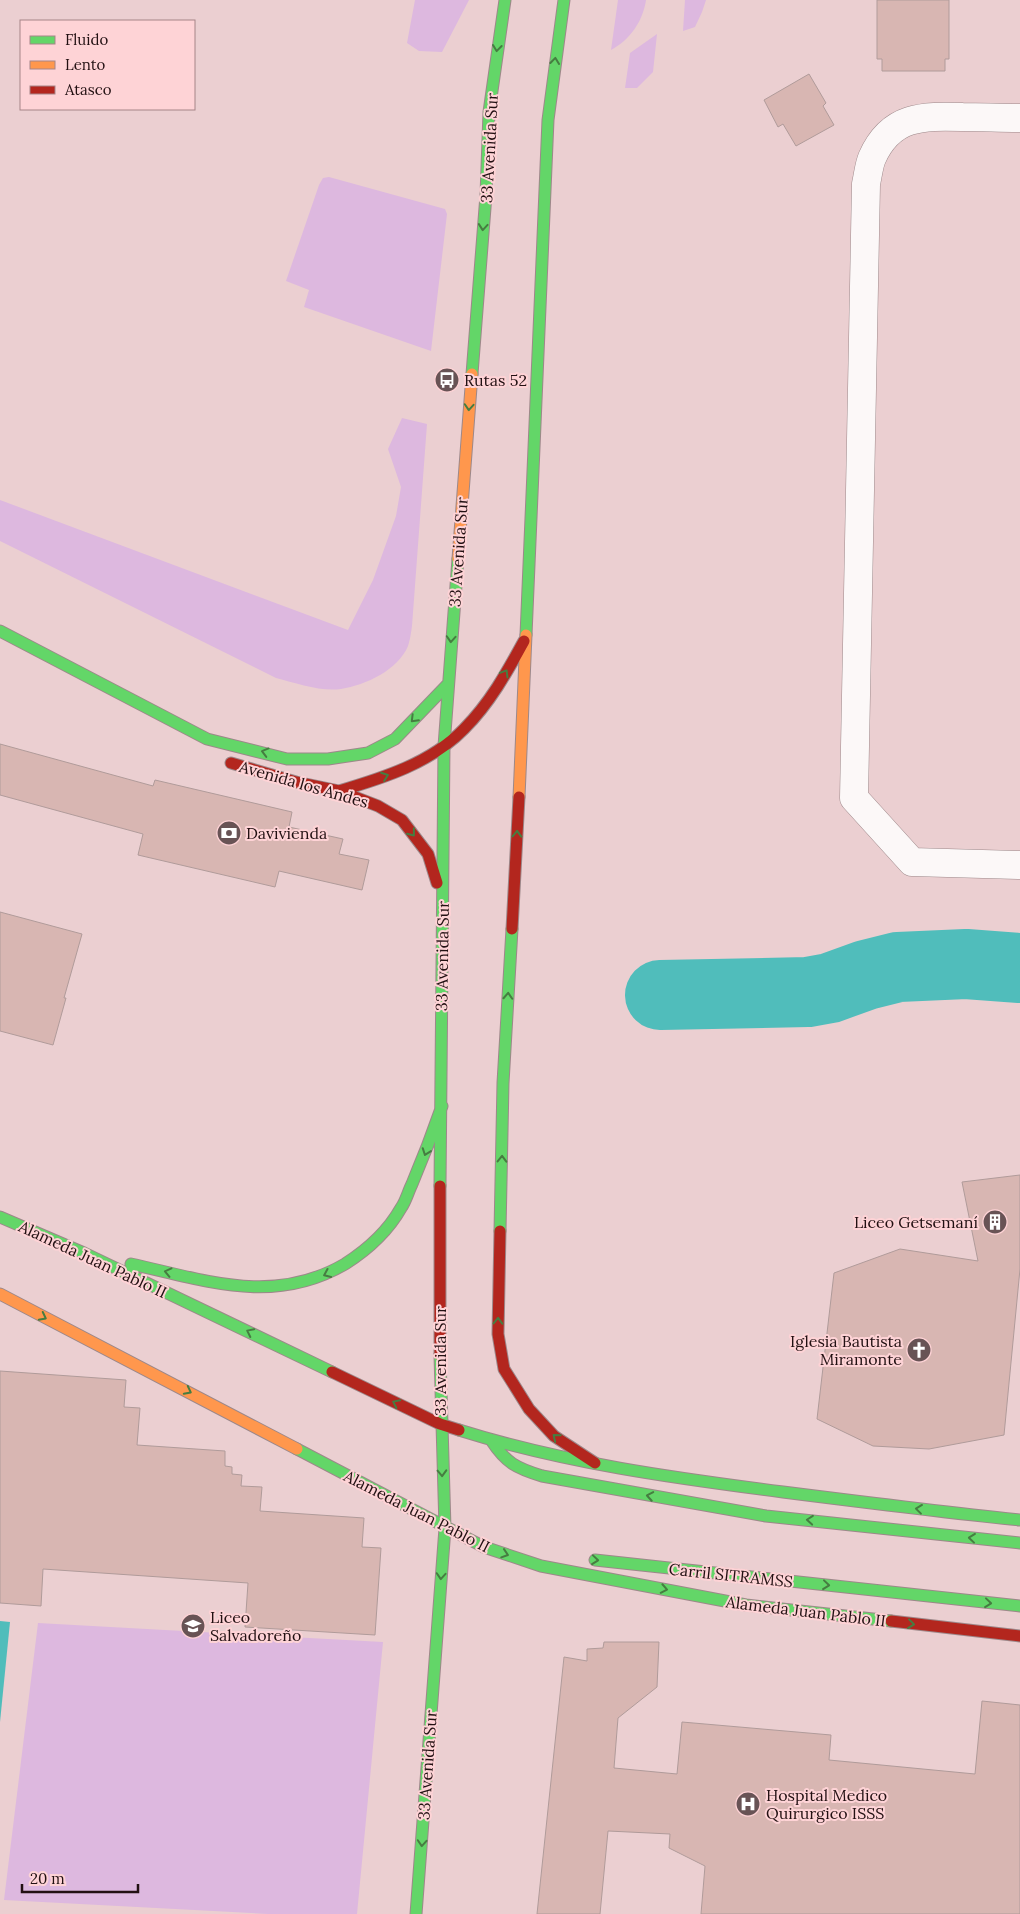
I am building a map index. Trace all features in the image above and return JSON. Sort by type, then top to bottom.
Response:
[{"type":"street","name":"33 Avenida Sur","points":[[416,1914],[445,1528],[440,1424],[439,1337],[444,746],[486,195],[489,112],[505,0]]},
{"type":"street","points":[[564,0],[548,120],[517,844],[503,1083],[498,1334],[504,1369],[529,1409],[554,1436],[596,1464]]},
{"type":"street","points":[[1020,118],[931,116],[912,120],[897,127],[872,158],[866,184],[854,798],[912,862],[1020,865]]},
{"type":"street","name":"Avenida los Andes","points":[[0,631],[207,739],[288,758],[328,758],[368,753],[395,739],[448,684]]},
{"type":"street","points":[[339,791],[409,768],[444,746],[477,716],[526,639]]},
{"type":"street","name":"Avenida los Andes","points":[[207,739],[232,763],[296,782],[339,791],[378,806],[402,820],[428,854],[443,903]]},
{"type":"street","points":[[84,1253],[214,1282],[251,1288],[286,1285],[323,1276],[346,1264],[371,1247],[400,1212],[424,1158],[442,1106]]},
{"type":"street","name":"Alameda Juan Pablo II","points":[[0,1217],[84,1253],[440,1424],[491,1440],[596,1464],[672,1478],[948,1513],[1020,1520]]},
{"type":"street","name":"Alameda Juan Pablo II","points":[[0,1294],[484,1547],[541,1566],[746,1605],[1020,1636]]},
{"type":"street","points":[[491,1440],[503,1460],[518,1469],[542,1476],[766,1516],[1020,1543]]},
{"type":"street","points":[[445,1528],[518,1546]]},
{"type":"street","name":"Carril SITRAMSS","points":[[584,1558],[1020,1606]]},
{"type":"shaded area","points":[[415,0],[469,0],[442,52],[419,51],[407,43]]},
{"type":"shaded area","points":[[618,0],[646,0],[639,22],[630,35],[611,50]]},
{"type":"shaded area","points":[[685,0],[706,0],[695,27],[683,31]]},
{"type":"shaded area","points":[[657,34],[653,72],[637,88],[625,88],[630,53]]},
{"type":"shaded area","points":[[329,177],[445,209],[447,214],[431,351],[304,307],[309,290],[286,281],[319,185],[323,178]]},
{"type":"shaded area","points":[[402,418],[427,424],[411,631],[408,646],[397,662],[380,675],[361,684],[333,690],[276,678],[0,541],[0,500],[348,630],[373,580],[396,516],[401,487],[388,449]]},
{"type":"shaded area","points":[[38,1623],[383,1642],[357,1914],[268,1914],[4,1900]]},
{"type":"water","points":[[0,1621],[10,1622],[0,1722]]},
{"type":"building","points":[[877,0],[949,0],[949,59],[945,59],[945,71],[882,71],[882,59],[877,59]]},
{"type":"building","points":[[809,74],[826,103],[823,106],[834,125],[796,146],[783,124],[778,127],[764,100]]},
{"type":"building","name":"Davivienda","points":[[0,744],[153,786],[155,780],[292,812],[289,827],[343,839],[339,854],[369,860],[362,890],[279,871],[275,887],[138,855],[143,834],[0,795]]},
{"type":"building","points":[[0,912],[82,934],[53,1045],[0,1031]]},
{"type":"building","name":"Iglesia Bautista Miramonte","points":[[1020,1175],[1020,1269],[1004,1435],[929,1449],[873,1446],[817,1419],[834,1273],[900,1249],[978,1261],[962,1182]]},
{"type":"building","points":[[0,1371],[126,1380],[124,1407],[140,1408],[137,1445],[225,1451],[225,1466],[232,1467],[232,1474],[242,1475],[241,1486],[262,1487],[260,1511],[364,1518],[362,1547],[381,1548],[375,1635],[245,1627],[248,1583],[43,1569],[41,1606],[0,1603]]},
{"type":"building","points":[[604,1642],[659,1642],[657,1687],[618,1718],[614,1768],[677,1774],[682,1722],[831,1735],[829,1760],[975,1774],[982,1701],[1020,1705],[1020,1914],[701,1914],[705,1866],[669,1848],[670,1834],[608,1831],[600,1914],[537,1914],[564,1657],[587,1661],[587,1649],[603,1648]]},
{"type":"waterway","points":[[660,995],[808,992],[830,988],[866,975],[898,967],[966,964],[1020,968]]},
{"type":"traffic: fast","points":[[472,374],[486,195],[489,112],[505,0]]},
{"type":"traffic: fast","points":[[526,635],[548,120],[564,0]]},
{"type":"traffic: fast","points":[[440,1186],[444,746],[458,559]]},
{"type":"traffic: fast","points":[[0,631],[207,739],[287,759],[328,759],[368,753],[395,739],[448,684]]},
{"type":"traffic: fast","points":[[500,1231],[503,1083],[512,929]]},
{"type":"traffic: fast","points":[[131,1264],[212,1282],[265,1287],[292,1284],[318,1277],[345,1264],[376,1239],[390,1224],[403,1205],[442,1106]]},
{"type":"traffic: fast","points":[[0,1217],[84,1253],[332,1372]]},
{"type":"traffic: fast","points":[[416,1914],[445,1528],[440,1355]]},
{"type":"traffic: fast","points":[[459,1430],[539,1452],[660,1475],[742,1487],[1020,1520]]},
{"type":"traffic: fast","points":[[491,1440],[512,1464],[542,1476],[766,1516],[1020,1543]]},
{"type":"traffic: fast","points":[[297,1449],[484,1547],[541,1566],[746,1605],[891,1621]]},
{"type":"traffic: fast","points":[[595,1560],[1020,1606]]},
{"type":"traffic: slow","points":[[458,559],[472,374]]},
{"type":"traffic: slow","points":[[519,797],[526,635]]},
{"type":"traffic: slow","points":[[0,1294],[297,1449]]},
{"type":"traffic: jam","points":[[339,791],[406,768],[451,741],[464,729],[490,698],[524,641]]},
{"type":"traffic: jam","points":[[231,763],[296,782],[339,791],[378,806],[402,820],[428,854],[437,883]]},
{"type":"traffic: jam","points":[[512,929],[519,797]]},
{"type":"traffic: jam","points":[[440,1186],[440,1355]]},
{"type":"traffic: jam","points":[[500,1231],[498,1334],[504,1369],[529,1409],[554,1436],[595,1463]]},
{"type":"traffic: jam","points":[[332,1372],[440,1424],[459,1430]]},
{"type":"traffic: jam","points":[[891,1621],[1020,1636]]},
{"type":"place","name":"Rutas 52","points":[[447,380]]},
{"type":"place","name":"Davivienda","points":[[229,833]]},
{"type":"place","name":"Liceo Getsemaní","points":[[995,1222]]},
{"type":"place","name":"Iglesia Bautista Miramonte","points":[[919,1350]]},
{"type":"place","name":"Liceo Salvadoreño","points":[[193,1626]]},
{"type":"place","name":"Hospital Medico Quirurgico ISSS","points":[[748,1804]]}]
